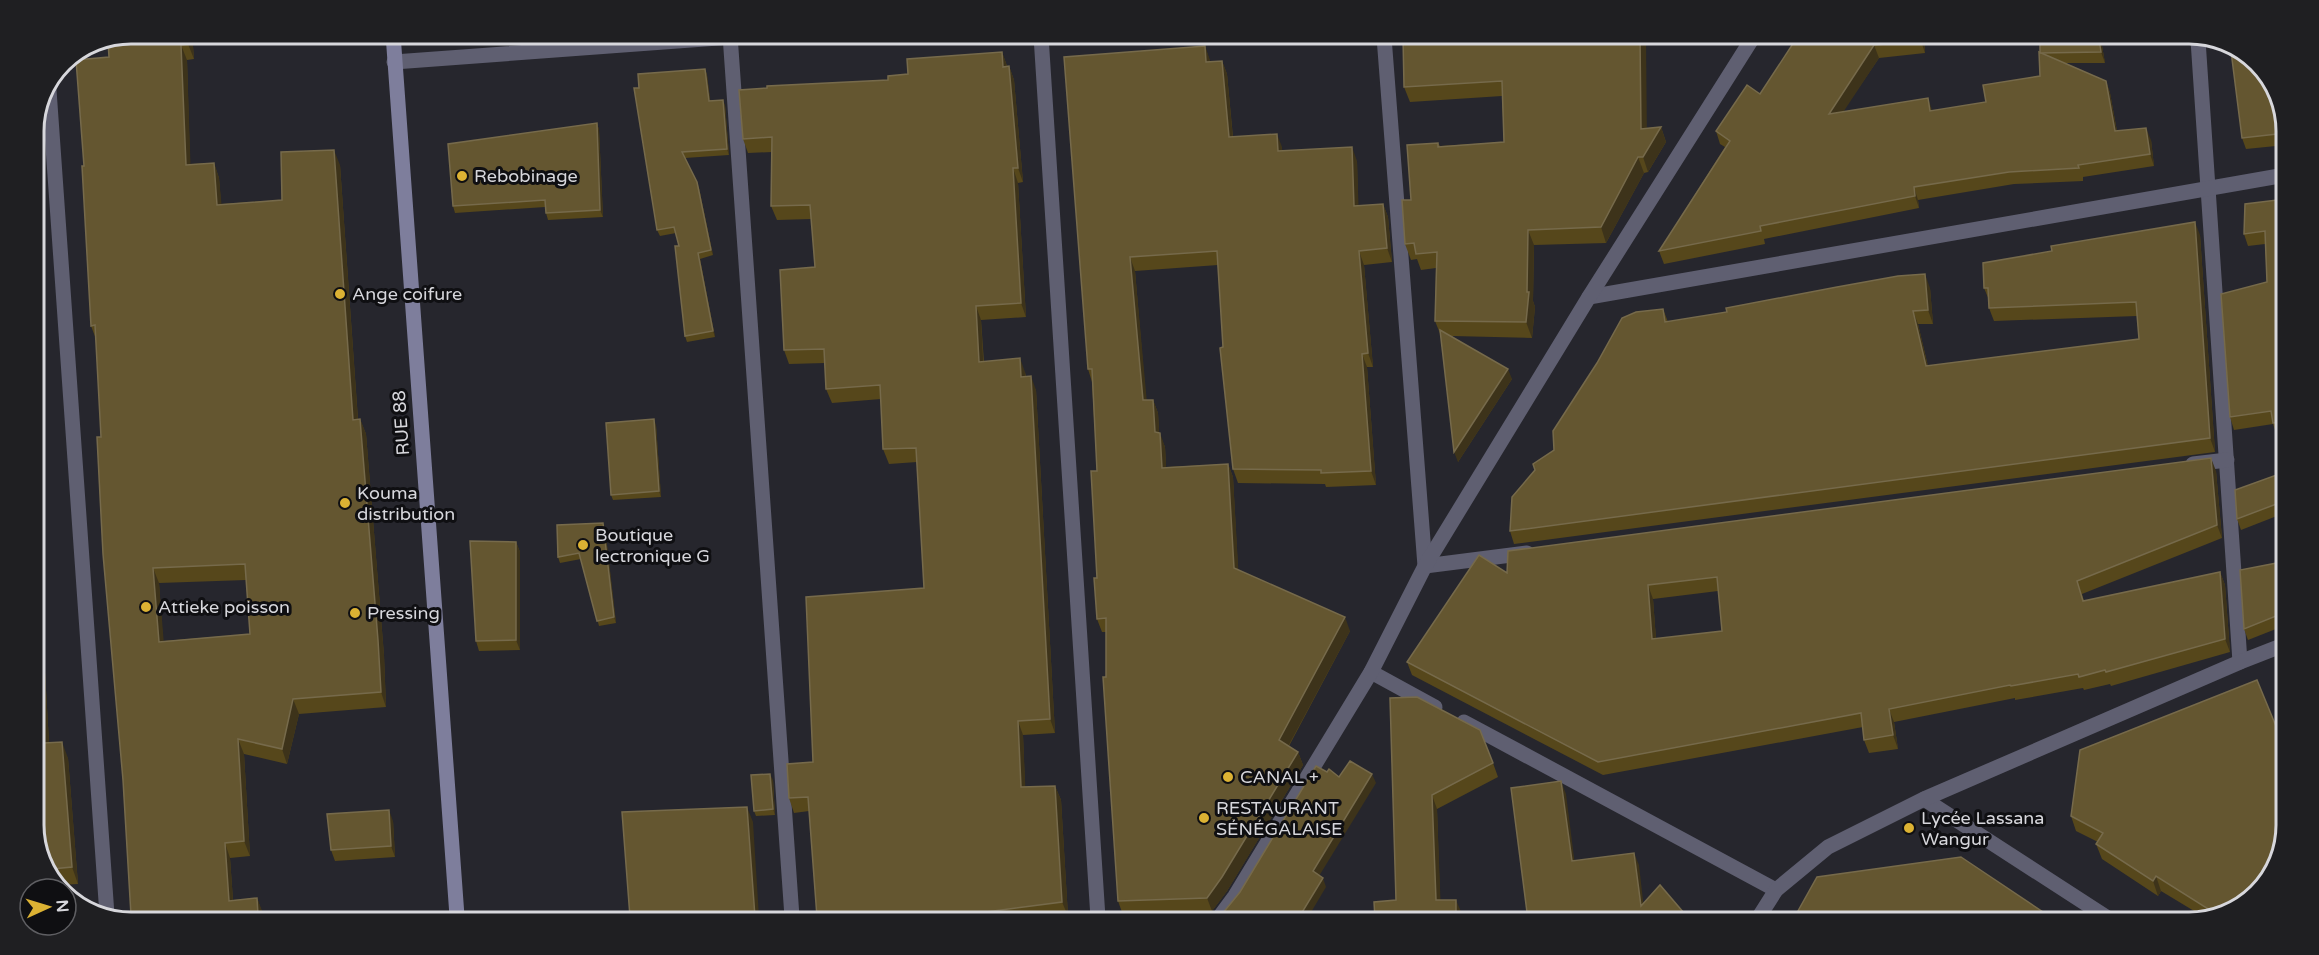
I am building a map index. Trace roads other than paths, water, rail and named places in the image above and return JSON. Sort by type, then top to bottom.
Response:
[{"type":"main road","name":"RUE 88","points":[[393,44],[457,912]]},
{"type":"street","points":[[394,62],[627,44]]},
{"type":"street","points":[[731,44],[792,912]]},
{"type":"street","points":[[1042,44],[1098,912]]},
{"type":"street","points":[[1385,44],[1425,566]]},
{"type":"street","points":[[1223,912],[1371,672],[1425,566],[1589,297],[1749,44]]},
{"type":"street","points":[[2198,45],[2240,662]]},
{"type":"street","points":[[50,98],[107,908]]},
{"type":"street","points":[[1589,297],[2275,177]]},
{"type":"street","points":[[2180,466],[2227,460]]},
{"type":"street","points":[[1425,566],[1543,550]]},
{"type":"street","points":[[1762,912],[1776,890],[1828,847],[1924,800],[2276,648]]},
{"type":"street","points":[[1371,672],[1776,890]]},
{"type":"street","points":[[1924,800],[2098,912]]},
{"type":"place","name":"Rebobinage","points":[[462,176]]},
{"type":"place","name":"Ange coifure","points":[[340,294]]},
{"type":"place","name":"Kouma distribution","points":[[345,503]]},
{"type":"place","name":"Boutique lectronique G","points":[[583,545]]},
{"type":"place","name":"Attieke poisson","points":[[146,607]]},
{"type":"place","name":"Pressing","points":[[355,613]]},
{"type":"place","name":"CANAL +","points":[[1228,777]]},
{"type":"place","name":"RESTAURANT SÉNÉGALAISE","points":[[1204,818]]},
{"type":"place","name":"Lycée Lassana Wangur","points":[[1909,828]]}]
